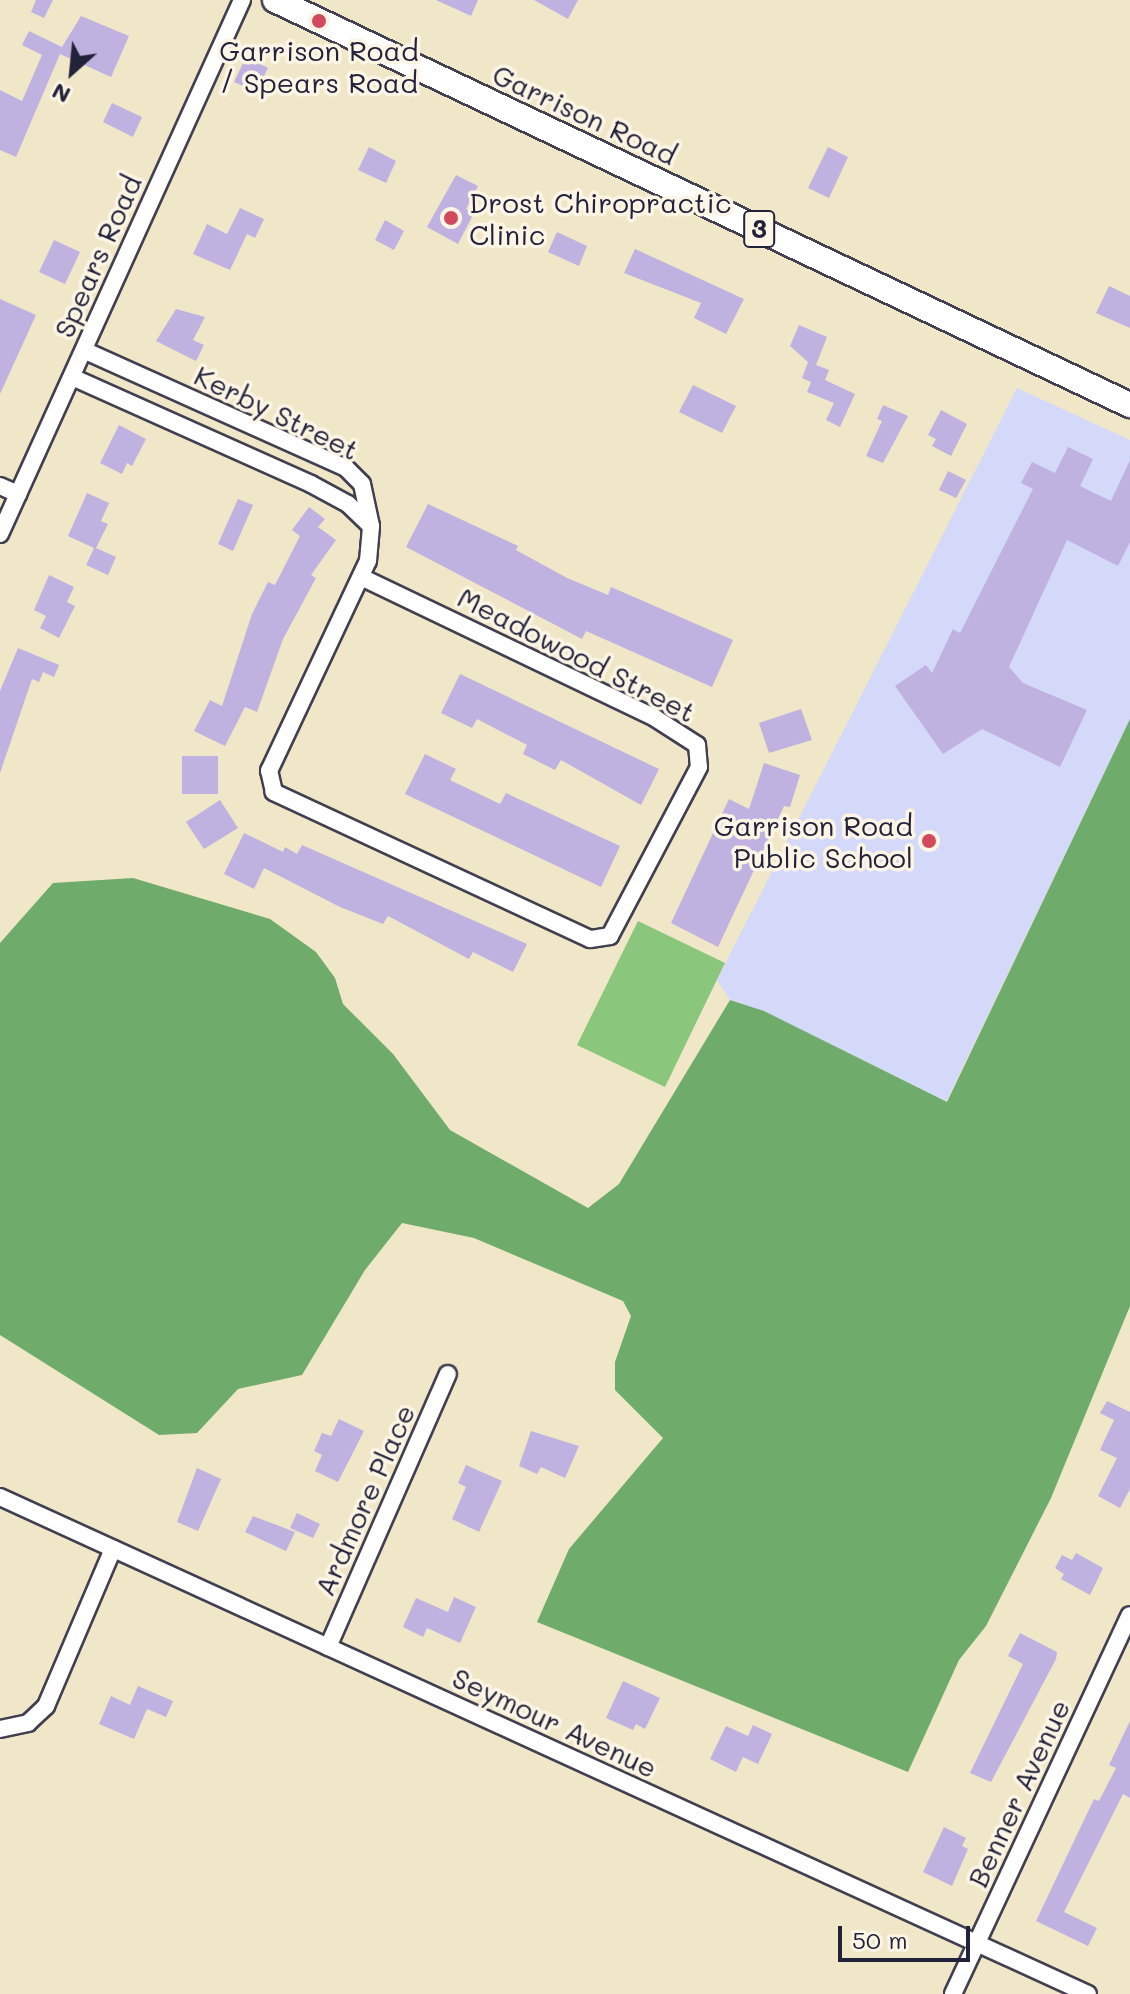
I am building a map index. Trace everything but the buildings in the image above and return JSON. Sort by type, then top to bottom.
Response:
[{"type":"main road","name":"Garrison Road","points":[[275,0],[1130,405]]},
{"type":"street","name":"Spears Road","points":[[0,534],[242,0]]},
{"type":"street","name":"Kerby Street","points":[[84,350],[346,468],[366,494],[371,526]]},
{"type":"street","name":"Kerby Street","points":[[72,377],[311,484],[348,504],[371,526]]},
{"type":"street","points":[[0,486],[18,494]]},
{"type":"street","points":[[361,577],[371,526]]},
{"type":"street","name":"Meadowood Street","points":[[361,577],[655,718],[697,745],[699,767],[619,927],[601,938],[590,939],[274,792],[269,771],[361,577]]},
{"type":"street","name":"Ardmore Place","points":[[328,1647],[448,1374]]},
{"type":"street","name":"Seymour Avenue","points":[[0,1497],[1088,1994]]},
{"type":"street","points":[[0,1729],[28,1723],[46,1706],[113,1549]]},
{"type":"street","name":"Benner Avenue","points":[[953,1994],[1130,1615]]},
{"type":"shaded area","name":"Garrison Road Public School","points":[[1017,388],[1130,440],[1130,719],[946,1102],[764,1011],[730,1000],[717,980]]},
{"type":"green space","points":[[1130,719],[1130,1306],[1051,1498],[986,1626],[959,1660],[908,1772],[537,1622],[569,1549],[663,1438],[615,1390],[615,1362],[631,1316],[623,1301],[474,1238],[402,1223],[365,1270],[302,1375],[238,1389],[197,1433],[159,1435],[0,1335],[0,943],[53,883],[133,878],[270,919],[316,952],[335,978],[343,1004],[393,1054],[450,1130],[588,1208],[619,1184],[730,1000],[764,1011],[947,1102]]},
{"type":"green space","points":[[638,921],[725,963],[665,1087],[577,1045]]},
{"type":"place","name":"Garrison Road / Spears Road","points":[[319,21]]},
{"type":"place","name":"Drost Chiropractic Clinic","points":[[451,218]]},
{"type":"place","name":"Garrison Road Public School","points":[[929,841]]}]
